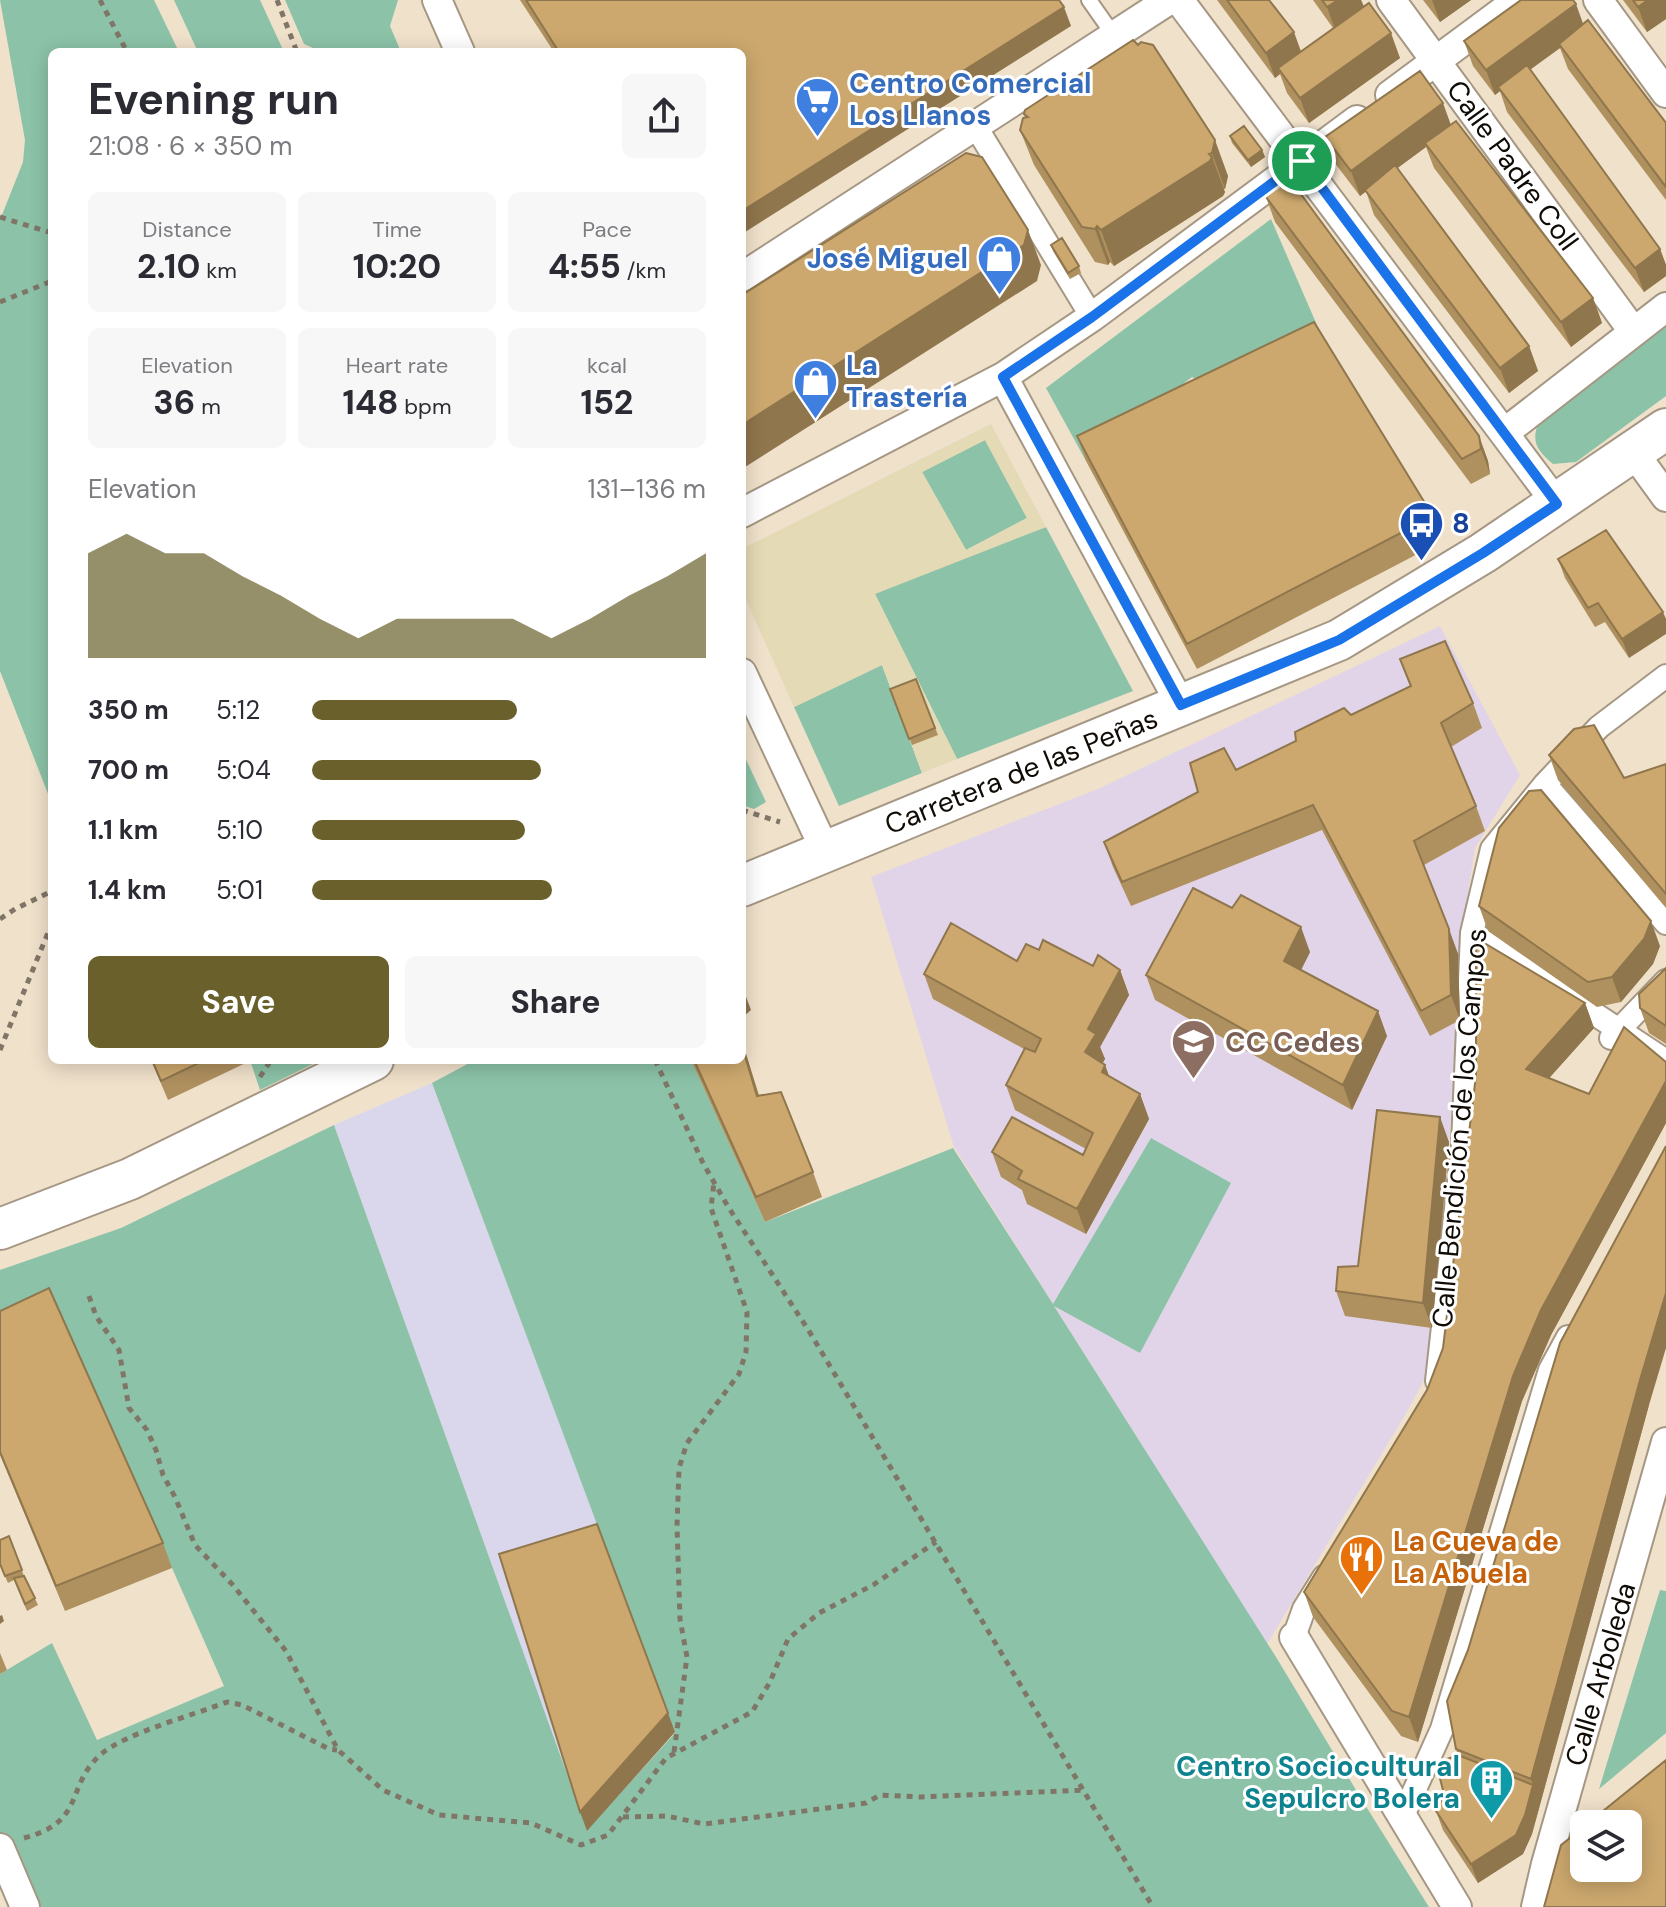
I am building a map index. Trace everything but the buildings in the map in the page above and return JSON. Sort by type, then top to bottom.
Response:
[{"type":"main road","name":"Carretera de las Peñas","points":[[746,884],[1339,640],[1483,553],[1666,429]]},
{"type":"main road","points":[[0,1229],[130,1179],[365,1064]]},
{"type":"street","points":[[437,0],[458,48]]},
{"type":"street","points":[[746,274],[1169,0]]},
{"type":"street","points":[[1179,0],[1557,504]]},
{"type":"street","name":"Calle Padre Coll","points":[[1391,0],[1633,331]]},
{"type":"street","points":[[746,511],[1003,377],[1092,317],[1518,0]]},
{"type":"street","points":[[1598,0],[1666,93]]},
{"type":"street","points":[[976,127],[1092,317]]},
{"type":"street","points":[[1504,433],[1666,307]]},
{"type":"street","points":[[1003,377],[1181,705]]},
{"type":"street","points":[[1634,453],[1666,497]]},
{"type":"street","name":"Calle Bendición de los Campos","points":[[1426,1404],[1438,1379],[1463,1145],[1472,933],[1492,849],[1545,784],[1599,727],[1666,676]]},
{"type":"street","points":[[746,682],[825,850]]},
{"type":"street","points":[[1545,784],[1666,923]]},
{"type":"street","points":[[1472,933],[1614,1034],[1666,1061]]},
{"type":"street","points":[[1614,1034],[1666,981]]},
{"type":"street","points":[[1402,1818],[1442,1729],[1550,1370],[1579,1316]]},
{"type":"street","name":"Calle Arboleda","points":[[1536,1907],[1666,1442]]},
{"type":"street","points":[[1336,1558],[1304,1609],[1294,1637],[1457,1907]]},
{"type":"street","points":[[9,1844],[25,1907]]},
{"type":"street","points":[[1546,1864],[1570,1844]]},
{"type":"lane","points":[[1089,0],[1115,37]]},
{"type":"path","points":[[100,0],[123,48]]},
{"type":"path","points":[[277,0],[295,48]]},
{"type":"path","points":[[0,217],[48,232]]},
{"type":"path","points":[[0,302],[48,283]]},
{"type":"path","points":[[746,811],[785,823]]},
{"type":"path","points":[[0,919],[48,893]]},
{"type":"path","points":[[0,1050],[48,933]]},
{"type":"path","points":[[657,1064],[703,1163],[727,1205],[809,1331],[1086,1790],[1153,1907]]},
{"type":"path","points":[[674,1753],[687,1657],[680,1619],[679,1468],[687,1443],[739,1374],[746,1352],[747,1312],[711,1208],[714,1181]]},
{"type":"path","points":[[89,1296],[96,1316],[119,1350],[129,1408],[147,1430],[163,1475],[195,1545],[232,1584],[286,1651],[338,1750],[383,1790],[439,1815],[531,1823],[581,1845],[608,1835],[666,1758],[752,1712],[770,1682],[788,1639],[819,1613],[873,1585],[936,1542]]},
{"type":"path","points":[[9,1844],[56,1825],[69,1811],[87,1769],[102,1753],[119,1742],[227,1702],[242,1705],[329,1749],[338,1750]]},
{"type":"path","points":[[622,1817],[667,1816],[704,1824],[866,1803],[880,1795],[921,1797],[1086,1790]]},
{"type":"shaded area","name":"CC Cedes","points":[[1440,626],[1520,775],[1475,848],[1458,954],[1460,1020],[1428,1373],[1267,1644],[954,1147],[871,877],[1098,789]]},
{"type":"shaded area","points":[[432,1083],[675,1732],[587,1831],[334,1125]]},
{"type":"green space","points":[[0,0],[154,0],[177,48],[48,48],[48,794],[0,671],[0,220],[23,162],[25,140]]},
{"type":"green space","points":[[174,0],[260,0],[282,48],[196,48]]},
{"type":"green space","points":[[285,0],[398,0],[390,26],[399,48],[313,48],[304,44]]},
{"type":"green space","points":[[1271,219],[1323,339],[1221,393],[1192,377],[1086,461],[1046,388]]},
{"type":"green space","points":[[1666,324],[1666,396],[1576,462],[1553,464],[1537,446],[1535,435],[1539,422]]},
{"type":"green space","points":[[985,440],[1027,518],[966,550],[922,472]]},
{"type":"green space","points":[[911,464],[963,557],[1046,527],[1133,691],[957,759],[875,594]]},
{"type":"green space","points":[[882,665],[922,773],[839,806],[794,707]]},
{"type":"green space","points":[[746,760],[766,802],[754,809],[746,806]]},
{"type":"green space","points":[[251,1064],[313,1064],[260,1090]]},
{"type":"green space","points":[[468,1064],[693,1064],[765,1222],[953,1148],[1053,1304],[1151,1138],[1231,1183],[1140,1353],[1054,1306],[1276,1657],[1429,1907],[29,1907],[0,1835],[0,1674],[52,1643],[97,1740],[224,1686],[172,1568],[0,1338],[0,1270],[121,1228],[334,1125],[587,1830],[675,1733],[432,1083]]},
{"type":"green space","points":[[1660,1590],[1666,1591],[1666,1733],[1599,1789]]},
{"type":"sand","points":[[991,424],[1046,527],[875,594],[957,759],[922,773],[882,665],[794,707],[746,600],[746,547]],"holes":[[[985,440],[1027,518],[966,550],[922,472]]]},
{"type":"place","name":"Centro Comercial Los Llanos","points":[[818,138]]},
{"type":"place","name":"José Miguel","points":[[999,297]]},
{"type":"place","name":"La Trastería","points":[[815,420]]},
{"type":"place","name":"8","points":[[1421,562]]},
{"type":"place","name":"CC Cedes","points":[[1194,1081]]},
{"type":"place","name":"La Cueva de La Abuela","points":[[1362,1596]]},
{"type":"place","name":"Centro Sociocultural Sepulcro Bolera","points":[[1491,1821]]},
{"type":"route","points":[[1302,161],[1557,504],[1483,553],[1339,640],[1181,705],[1003,377],[1092,317],[1302,161]]}]
